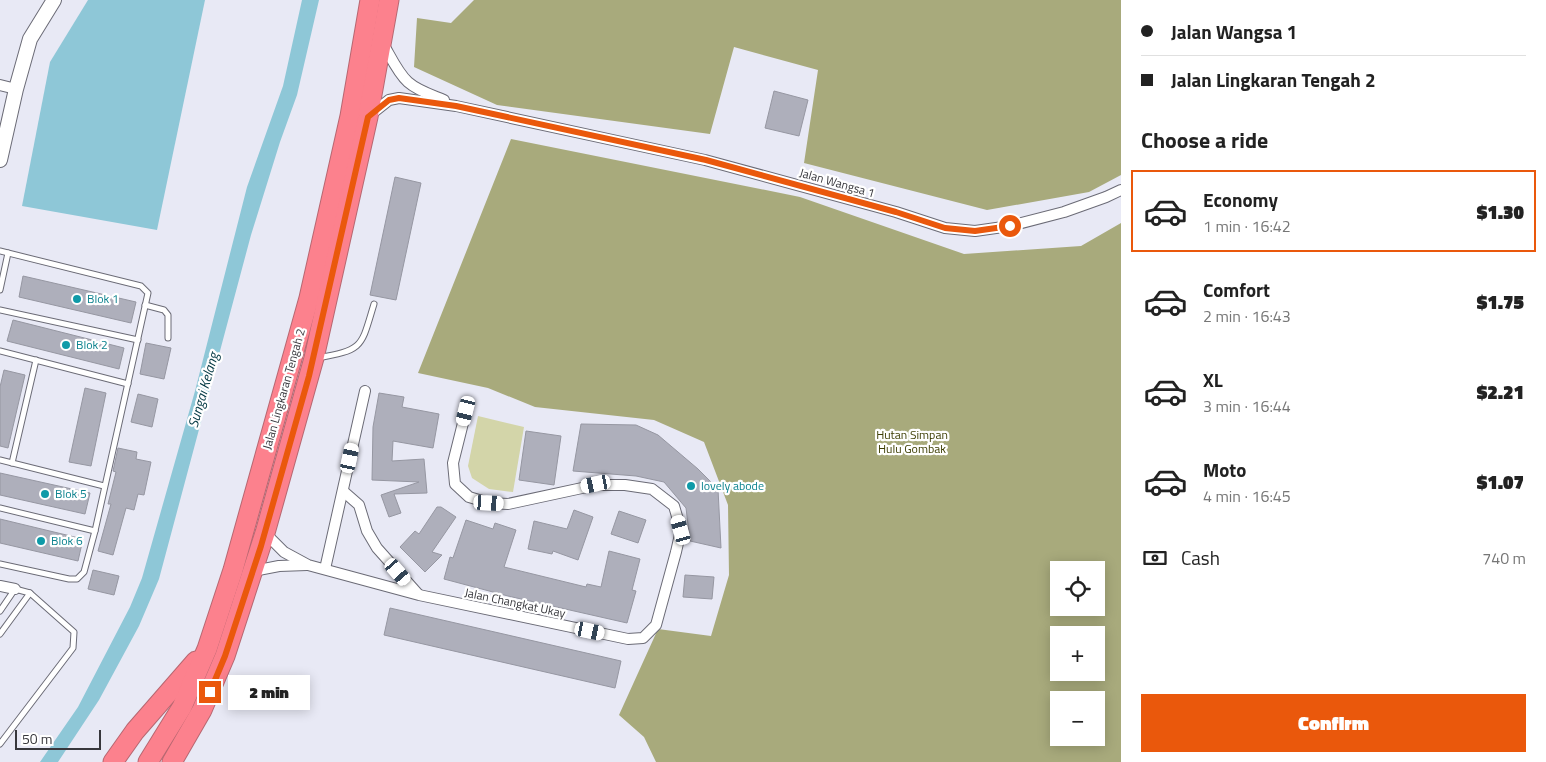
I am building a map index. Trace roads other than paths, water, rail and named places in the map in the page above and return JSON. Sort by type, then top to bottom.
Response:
[{"type":"highway","name":"Jalan Lingkaran Tengah 2","points":[[148,762],[182,707],[207,649],[233,570],[310,298],[350,116],[370,0]]},
{"type":"highway","name":"Jalan Lingkaran Tengah 2","points":[[172,762],[202,710],[225,656],[265,533],[314,358],[368,117],[389,0]]},
{"type":"highway","points":[[113,762],[136,731],[207,649]]},
{"type":"main road","points":[[0,160],[16,89],[30,39],[54,0]]},
{"type":"street","name":"Jalan Wangsa 1","points":[[382,42],[399,72],[408,82],[419,90],[456,106]]},
{"type":"street","points":[[0,86],[16,89]]},
{"type":"street","name":"Jalan Wangsa 1","points":[[368,117],[389,100],[399,98],[456,106],[706,160],[896,212],[945,228],[975,231],[1010,226],[1064,212],[1106,198],[1121,190]]},
{"type":"street","points":[[325,569],[365,391]]},
{"type":"street","name":"Jalan Changkat Ukay","points":[[265,533],[284,552],[308,565],[419,595],[628,639],[643,638],[656,624],[676,552],[681,530],[674,506],[652,489],[625,484],[596,484],[508,504],[489,503],[469,497],[455,484],[453,463],[466,411]]},
{"type":"street","points":[[343,491],[359,505],[367,531],[378,548],[419,595]]},
{"type":"street","name":"Jalan Changkat Ukay","points":[[253,571],[280,566],[308,565]]},
{"type":"street","points":[[0,586],[16,589]]},
{"type":"lane","points":[[0,251],[141,286],[148,293],[104,486],[96,531],[84,572],[77,579],[69,579],[0,564]]},
{"type":"lane","points":[[0,290],[8,253]]},
{"type":"lane","points":[[314,358],[341,354],[357,346],[363,340],[374,304]]},
{"type":"lane","points":[[145,306],[164,310],[168,315],[168,338]]},
{"type":"lane","points":[[0,310],[138,340]]},
{"type":"lane","points":[[0,351],[128,384]]},
{"type":"lane","points":[[12,463],[36,360]]},
{"type":"lane","points":[[0,460],[104,486]]},
{"type":"lane","points":[[0,508],[96,531]]},
{"type":"lane","points":[[0,611],[16,589],[30,593],[74,632],[73,648],[0,744]]},
{"type":"lane","points":[[0,634],[30,593]]},
{"type":"water","points":[[88,0],[205,0],[157,230],[22,206],[50,62]]},
{"type":"water","name":"Sungai Kelang","points":[[302,0],[319,0],[297,95],[251,235],[159,579],[139,626],[99,700],[58,762],[40,762],[78,707],[130,607],[142,578],[195,391],[247,187],[283,86]]},
{"type":"place","name":"Blok 1","points":[[77,299]]},
{"type":"place","name":"Blok 2","points":[[66,345]]},
{"type":"place","name":"lovely abode","points":[[691,486]]},
{"type":"place","name":"Blok 5","points":[[45,494]]},
{"type":"place","name":"Blok 6","points":[[41,541]]},
{"type":"park label","name":"Hutan Simpan Hulu Gombak","points":[[912,442]]}]
